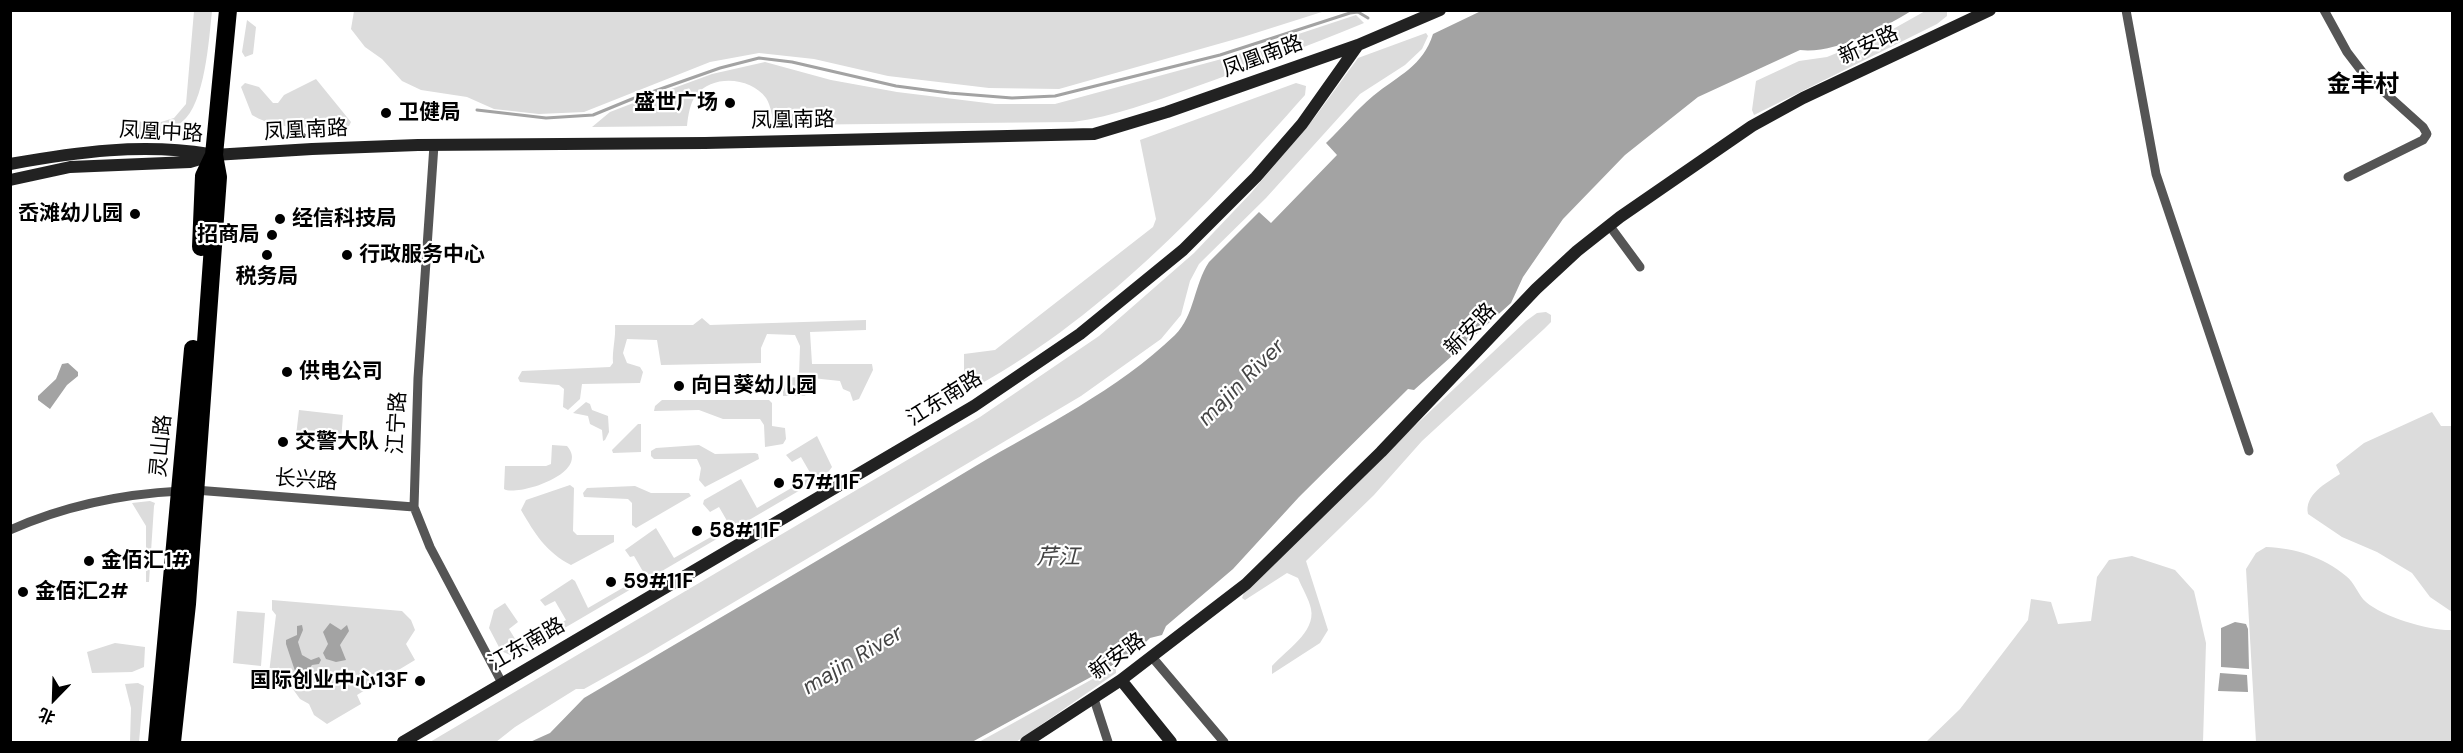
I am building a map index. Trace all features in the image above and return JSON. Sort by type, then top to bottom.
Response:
[{"type":"highway","name":"灵山路","points":[[172,742],[187,604],[188,491],[204,176],[213,155],[228,10]]},
{"type":"highway","name":"灵山路","points":[[157,742],[188,491]]},
{"type":"main road","points":[[1358,45],[1440,10]]},
{"type":"main road","name":"新安路","points":[[1026,742],[1121,680],[1246,584],[1381,452],[1536,289],[1576,251],[1609,225],[1685,170],[1752,126],[1803,98],[1990,10]]},
{"type":"main road","name":"凤凰南路","points":[[213,155],[434,145],[705,143],[1094,134],[1167,112],[1358,45]]},
{"type":"main road","name":"江东南路","points":[[404,742],[974,406],[1080,334],[1183,250],[1256,177],[1302,124],[1358,45]]},
{"type":"main road","name":"凤凰中路","points":[[10,164],[60,155],[131,148],[188,150],[213,155]]},
{"type":"main road","name":"凤凰中路","points":[[10,180],[70,167],[190,162],[213,155]]},
{"type":"main road","points":[[1121,680],[1170,742]]},
{"type":"street","points":[[2126,10],[2156,174],[2249,451]]},
{"type":"street","points":[[2324,10],[2347,52],[2362,73],[2423,126],[2427,134],[2423,140],[2348,177]]},
{"type":"street","name":"江宁路","points":[[434,145],[418,378],[414,507],[430,547],[501,683]]},
{"type":"street","points":[[1609,225],[1640,267]]},
{"type":"street","name":"长兴路","points":[[10,530],[41,516],[90,502],[121,496],[188,491],[414,507]]},
{"type":"street","points":[[1152,657],[1224,742]]},
{"type":"street","points":[[1094,699],[1108,742]]},
{"type":"shaded area","points":[[354,10],[1325,11],[1243,37],[1059,89],[989,88],[888,76],[814,59],[759,53],[710,62],[584,112],[539,114],[494,109],[467,97],[421,90],[402,81],[382,59],[365,47],[351,29]]},
{"type":"shaded area","points":[[1927,10],[1947,11],[1947,16],[1937,24],[1754,115],[1752,110],[1756,81],[1799,61],[1827,57],[1886,33]]},
{"type":"shaded area","points":[[194,11],[212,11],[207,54],[196,101],[190,113],[178,125],[142,138],[138,137],[136,119],[148,126],[174,118],[186,104]]},
{"type":"shaded area","points":[[1356,15],[1364,23],[1300,49],[1148,103],[1073,122],[774,125],[768,101],[759,91],[742,82],[722,81],[703,88],[696,95],[687,126],[592,127],[610,112],[636,102],[712,74],[765,62],[831,80],[897,92],[995,104],[1055,104],[1229,57]]},
{"type":"shaded area","points":[[247,20],[256,27],[253,54],[245,57],[242,52]]},
{"type":"shaded area","points":[[1426,33],[1428,36],[1422,49],[1405,65],[1360,94],[1266,198],[1199,264],[1190,281],[1181,315],[1161,339],[1081,396],[645,655],[584,689],[576,689],[515,727],[496,742],[430,742],[980,417],[1099,336],[1194,253],[1251,193],[1315,117],[1358,58]]},
{"type":"shaded area","points":[[316,79],[351,122],[349,126],[299,127],[274,124],[252,115],[241,87],[245,83],[259,87],[273,103],[278,103],[284,95]]},
{"type":"shaded area","points":[[1296,83],[1306,86],[1305,95],[1229,179],[1148,260],[1060,332],[1013,364],[964,393],[964,354],[995,350],[1153,227],[1156,219],[1140,140]]},
{"type":"shaded area","points":[[1546,312],[1551,315],[1551,322],[1422,441],[1374,495],[1306,561],[1328,630],[1320,643],[1272,674],[1272,666],[1309,626],[1310,605],[1298,578],[1287,573],[1245,600],[1242,598],[1244,593],[1369,469],[1526,321],[1537,313]]},
{"type":"shaded area","points":[[702,318],[710,325],[866,320],[866,330],[810,332],[812,364],[872,364],[873,370],[859,399],[853,401],[850,392],[843,389],[840,381],[812,378],[805,396],[783,396],[783,378],[799,377],[800,346],[795,335],[767,334],[761,348],[761,363],[661,365],[657,340],[627,339],[623,353],[627,363],[640,367],[643,372],[640,383],[582,384],[580,399],[568,410],[563,407],[564,389],[559,385],[520,382],[518,378],[522,371],[610,367],[613,363],[615,325],[693,325]]},
{"type":"shaded area","points":[[662,400],[769,400],[772,403],[772,426],[785,428],[786,439],[783,444],[765,447],[764,425],[760,419],[723,419],[699,410],[654,411],[655,406]]},
{"type":"shaded area","points":[[586,402],[590,404],[592,410],[608,416],[609,432],[603,441],[602,430],[590,424],[588,416],[573,413]]},
{"type":"shaded area","points":[[299,410],[343,415],[341,441],[296,436]]},
{"type":"shaded area","points":[[2432,412],[2441,426],[2452,426],[2452,612],[2430,597],[2412,573],[2377,552],[2342,537],[2308,514],[2309,501],[2317,490],[2340,474],[2336,465],[2364,443]]},
{"type":"shaded area","points":[[638,424],[641,424],[641,452],[613,453],[612,450]]},
{"type":"shaded area","points":[[817,436],[832,467],[826,475],[515,657],[501,651],[489,628],[494,610],[505,603],[518,622],[509,629],[520,647],[566,620],[555,601],[545,606],[540,600],[572,579],[588,608],[645,575],[634,556],[630,557],[625,550],[656,528],[674,558],[730,526],[719,507],[710,512],[703,504],[704,500],[741,479],[757,508],[812,476],[801,457],[792,462],[786,455]]},
{"type":"shaded area","points":[[552,445],[567,446],[572,456],[569,466],[561,474],[549,481],[522,490],[504,489],[505,466],[551,464]]},
{"type":"shaded area","points":[[699,445],[715,454],[755,453],[758,454],[759,459],[705,487],[699,480],[701,468],[697,459],[654,459],[651,456],[651,451],[656,448]]},
{"type":"shaded area","points":[[570,485],[574,488],[573,531],[577,535],[614,535],[614,542],[571,565],[542,542],[521,510],[526,500]]},
{"type":"shaded area","points":[[635,486],[651,493],[689,493],[691,496],[636,528],[632,525],[632,503],[628,499],[584,497],[583,493],[587,488]]},
{"type":"shaded area","points":[[150,501],[155,503],[149,582],[146,582],[146,526],[132,503]]},
{"type":"shaded area","points":[[2266,547],[2288,549],[2328,564],[2349,579],[2366,602],[2395,618],[2420,626],[2452,630],[2452,742],[2256,742],[2246,569],[2256,553]]},
{"type":"shaded area","points":[[2132,556],[2175,570],[2194,591],[2206,643],[2203,742],[1926,742],[1960,709],[2028,620],[2031,599],[2051,602],[2058,624],[2091,621],[2097,577],[2109,560]]},
{"type":"shaded area","points":[[272,600],[402,611],[411,620],[415,630],[406,644],[415,660],[357,695],[361,704],[327,724],[314,715],[309,704],[300,699],[290,685],[265,683],[253,674],[255,672],[269,673],[276,615],[272,610]]},
{"type":"shaded area","points":[[237,611],[265,613],[261,666],[233,663]]},
{"type":"shaded area","points":[[115,643],[145,647],[144,667],[132,672],[92,673],[87,652]]},
{"type":"shaded area","points":[[1116,666],[1116,673],[1016,742],[979,742]]},
{"type":"shaded area","points":[[138,683],[144,686],[139,742],[130,742],[131,708],[125,684]]},
{"type":"water","name":"芹江","points":[[1481,11],[1911,11],[1858,39],[1828,48],[1800,50],[1698,97],[1625,155],[1563,219],[1523,277],[1511,303],[1414,390],[1408,389],[1299,497],[1233,569],[1166,626],[1162,635],[1150,638],[1133,654],[972,742],[530,742],[550,733],[584,698],[1079,407],[1153,355],[1182,327],[1209,262],[1259,212],[1271,223],[1337,155],[1326,143],[1367,101],[1416,62],[1429,45],[1433,34]]},
{"type":"water","points":[[68,363],[78,372],[78,376],[67,385],[50,409],[38,400],[38,396],[56,379],[62,364]]},
{"type":"water","points":[[2235,622],[2246,624],[2248,629],[2249,669],[2221,667],[2221,628]]},
{"type":"water","points":[[330,623],[341,630],[347,625],[349,631],[340,645],[346,660],[336,662],[326,659],[323,653],[328,644],[323,632]]},
{"type":"water","points":[[302,625],[303,630],[298,642],[302,655],[311,660],[319,657],[321,660],[319,664],[312,665],[304,676],[295,671],[286,644],[286,640],[297,635],[297,626]]},
{"type":"water","points":[[2220,673],[2247,675],[2248,692],[2218,691]]},
{"type":"waterway","points":[[477,110],[546,118],[593,115],[720,68],[759,58],[792,62],[896,86],[949,93],[1012,98],[1055,96],[1220,55],[1350,13],[1358,12],[1368,18]]},
{"type":"place","name":"盛世广场","points":[[730,103]]},
{"type":"place","name":"卫健局","points":[[386,113]]},
{"type":"place","name":"岙滩幼儿园","points":[[135,214]]},
{"type":"place","name":"经信科技局","points":[[280,219]]},
{"type":"place","name":"招商局","points":[[272,235]]},
{"type":"place","name":"税务局","points":[[267,255]]},
{"type":"place","name":"行政服务中心","points":[[347,255]]},
{"type":"place","name":"供电公司","points":[[287,372]]},
{"type":"place","name":"向日葵幼儿园","points":[[679,386]]},
{"type":"place","name":"交警大队","points":[[283,442]]},
{"type":"place","name":"57#11F","points":[[779,483]]},
{"type":"place","name":"58#11F","points":[[697,531]]},
{"type":"place","name":"金佰汇1#","points":[[89,561]]},
{"type":"place","name":"59#11F","points":[[611,582]]},
{"type":"place","name":"金佰汇2#","points":[[23,592]]},
{"type":"place","name":"国际创业中心13F","points":[[420,681]]},
{"type":"district","name":"金丰村","points":[[2363,86]]},
{"type":"water label","name":"majin River","points":[[1242,383]]},
{"type":"water label","name":"majin River","points":[[853,661]]}]
